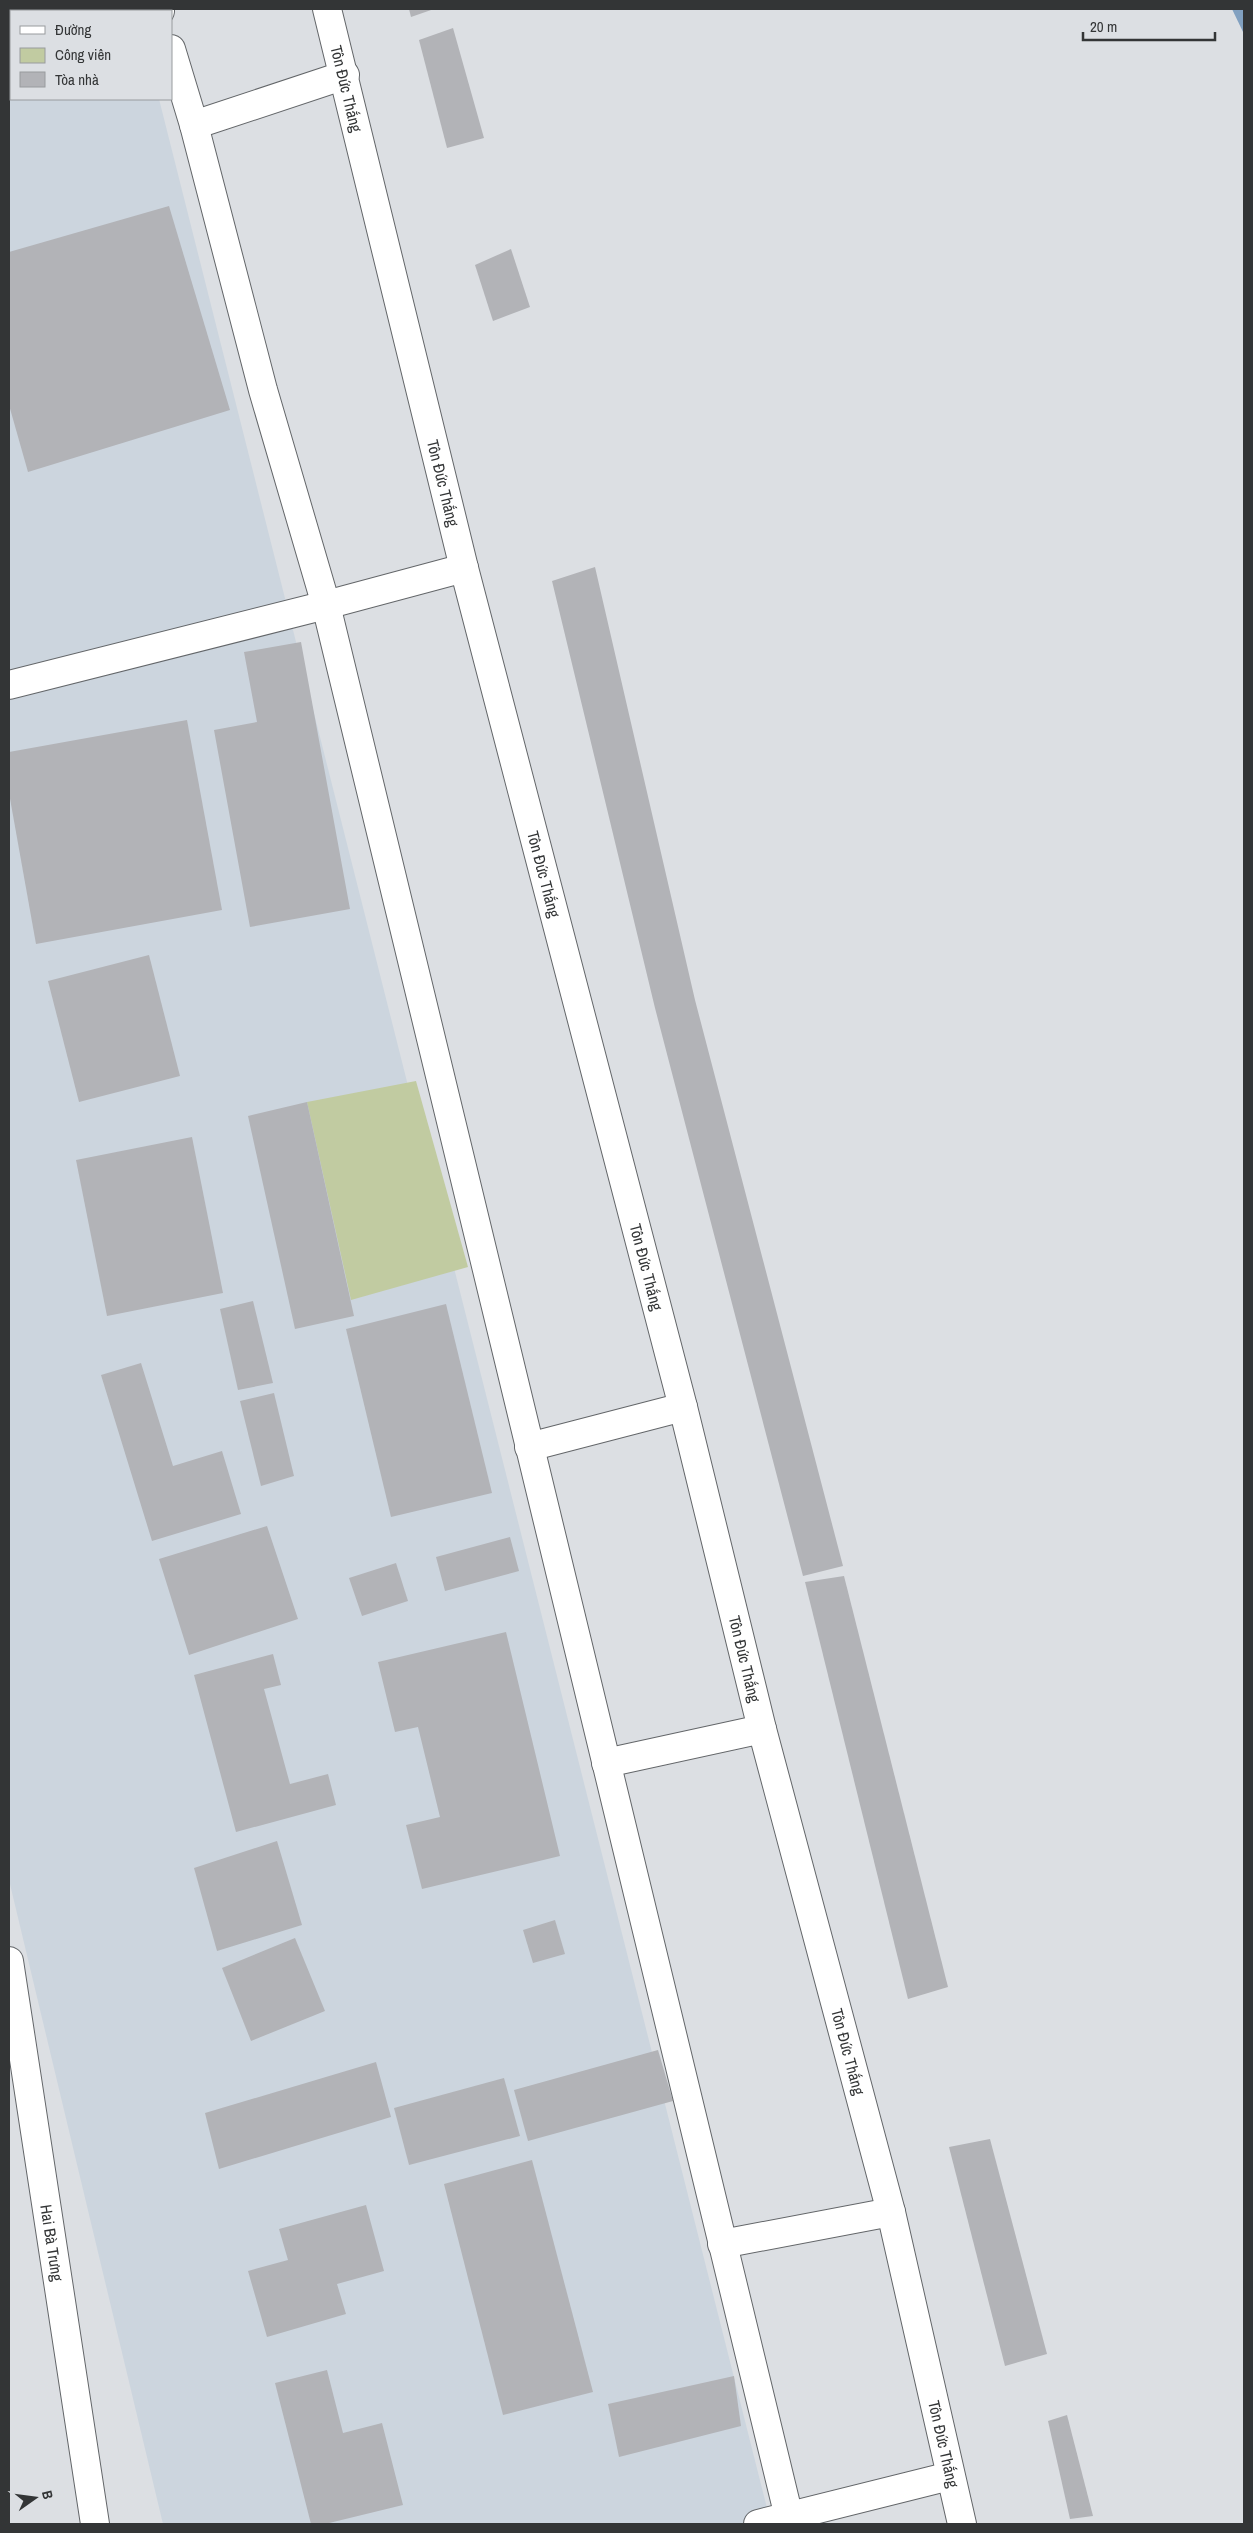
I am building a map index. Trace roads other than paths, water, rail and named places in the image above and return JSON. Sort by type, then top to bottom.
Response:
[{"type":"street","name":"Tôn Đức Thắng","points":[[327,9],[345,75],[464,568],[683,1407],[762,1729],[891,2212],[962,2524]]},
{"type":"street","points":[[172,53],[194,125],[263,390],[326,606],[789,2517]]},
{"type":"street","points":[[194,125],[345,75]]},
{"type":"street","points":[[9,685],[326,606],[464,568]]},
{"type":"street","points":[[529,1447],[683,1407]]},
{"type":"street","points":[[606,1763],[762,1729]]},
{"type":"street","name":"Hai Bà Trưng","points":[[9,1961],[18,2070],[95,2524]]},
{"type":"street","points":[[722,2244],[891,2212]]},
{"type":"street","points":[[758,2524],[950,2476]]},
{"type":"water","points":[[1232,9],[1244,9],[1244,34]]}]
